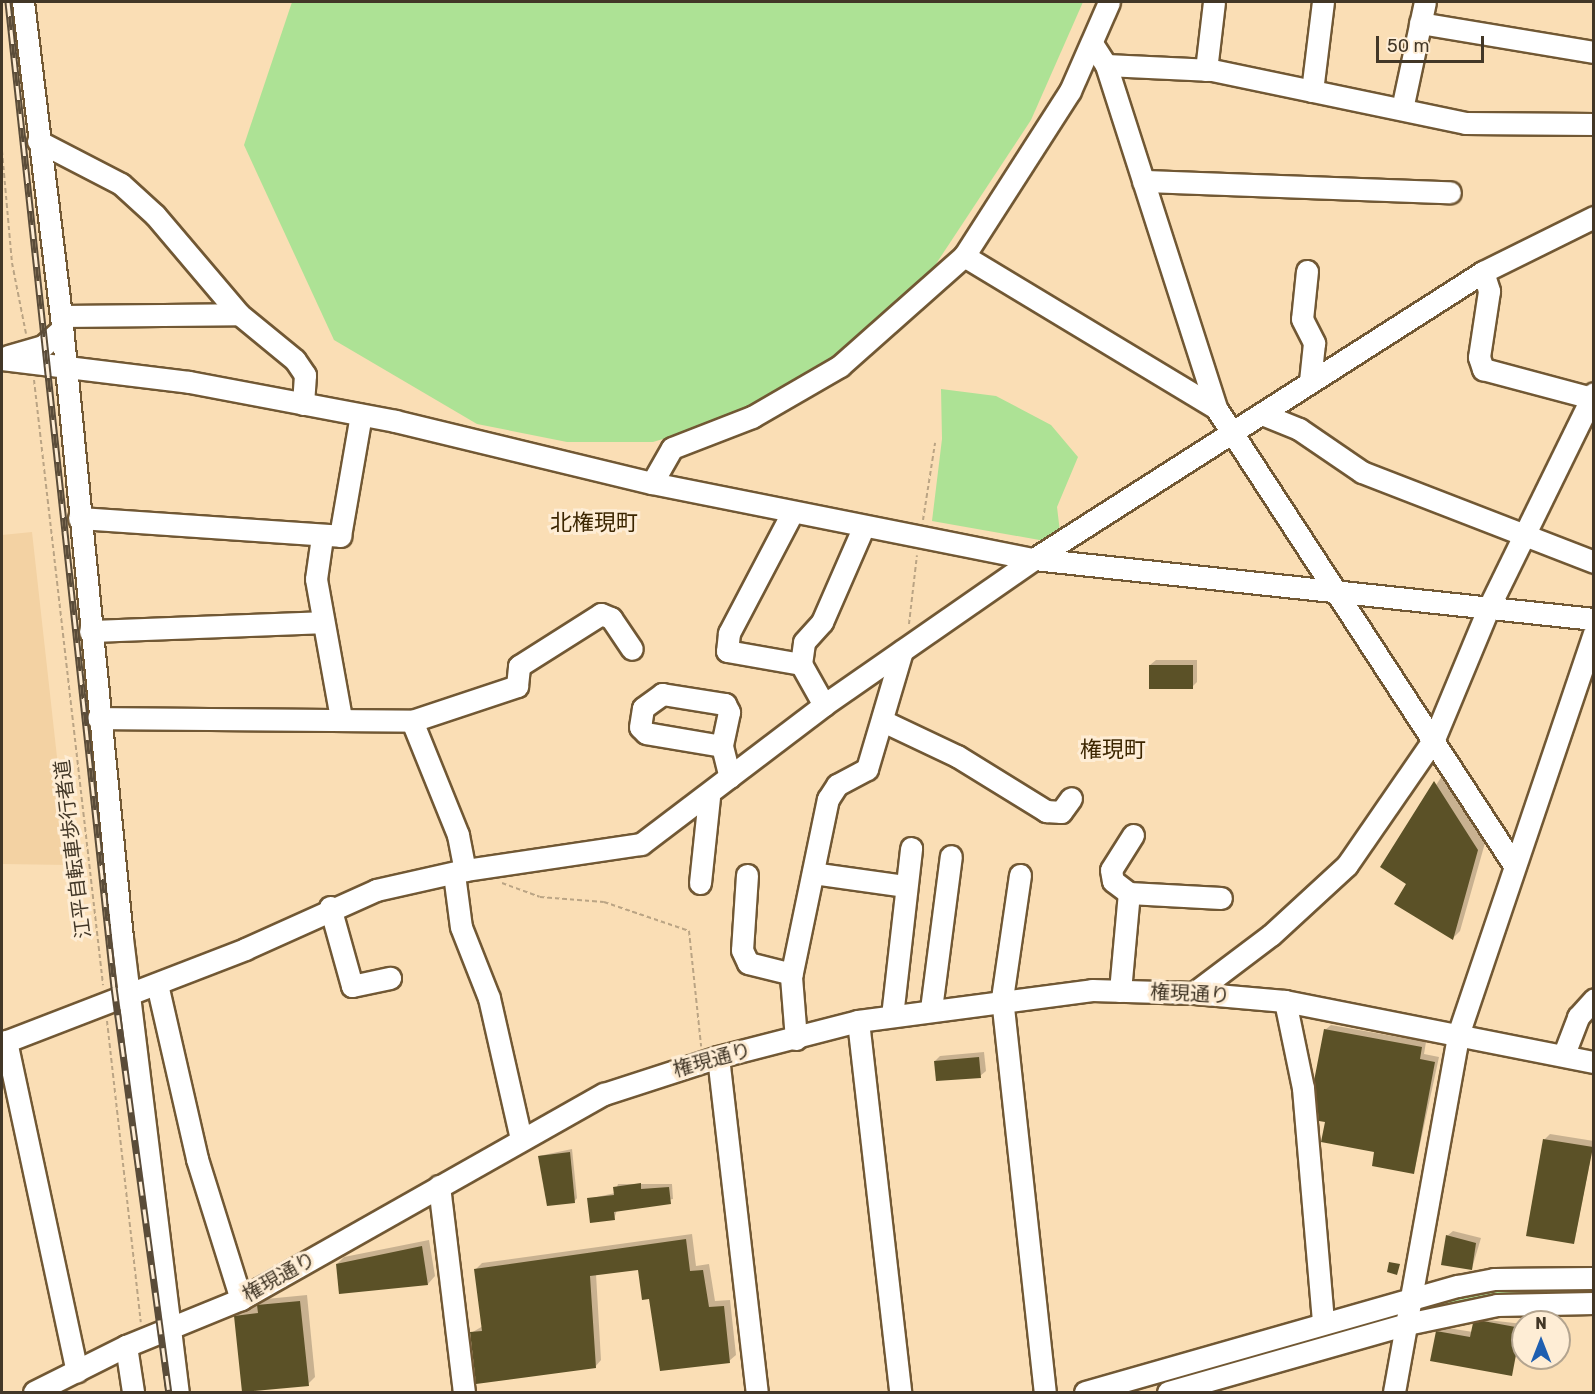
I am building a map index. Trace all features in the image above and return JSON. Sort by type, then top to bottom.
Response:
[{"type":"street","points":[[23,2],[61,323],[98,718],[178,1392]]},
{"type":"street","points":[[652,483],[672,448],[752,417],[840,366],[964,256],[989,224],[1093,45],[1109,2]]},
{"type":"street","points":[[1206,70],[1214,2]]},
{"type":"street","points":[[1312,91],[1323,2]]},
{"type":"street","points":[[1402,109],[1425,2]]},
{"type":"street","points":[[1420,23],[1593,52]]},
{"type":"street","points":[[1093,45],[1106,65],[1216,408]]},
{"type":"street","points":[[1106,65],[1206,70],[1465,123],[1593,124]]},
{"type":"street","points":[[38,141],[121,184],[155,215],[239,314],[295,360],[304,375],[303,404]]},
{"type":"street","points":[[1143,181],[1450,192]]},
{"type":"street","points":[[77,1371],[4,1042],[105,1001],[157,984],[330,907],[376,890],[460,872],[641,844],[709,797],[730,777],[824,705],[1034,559],[1483,272],[1593,217]]},
{"type":"street","points":[[964,256],[1216,408],[1235,431],[1514,865]]},
{"type":"street","points":[[1307,272],[1302,319],[1314,343],[1310,382]]},
{"type":"street","points":[[1194,993],[1271,935],[1347,865],[1434,739],[1489,607],[1527,538],[1593,395],[1483,369],[1479,357],[1489,291],[1483,272]]},
{"type":"street","points":[[30,358],[61,323],[239,314]]},
{"type":"street","points":[[2,358],[30,358],[65,367],[189,382],[361,415],[792,513],[1034,559],[1213,581],[1335,588],[1593,619]]},
{"type":"street","points":[[1262,414],[1299,429],[1362,472],[1593,562]]},
{"type":"street","points":[[79,518],[322,537],[339,536],[361,415]]},
{"type":"street","points":[[792,513],[729,633],[727,651],[801,664]]},
{"type":"street","points":[[824,705],[801,664],[804,642],[822,622],[863,528]]},
{"type":"street","points":[[322,537],[316,579],[341,718]]},
{"type":"street","points":[[98,718],[341,718],[412,722],[517,686],[519,666],[601,614],[611,618],[632,649]]},
{"type":"street","points":[[90,631],[323,622]]},
{"type":"street","points":[[1394,1392],[1458,1035],[1593,633]]},
{"type":"street","points":[[796,1039],[792,974],[828,799],[837,785],[867,769],[885,722],[904,649]]},
{"type":"street","points":[[412,722],[458,835],[461,927],[489,998],[521,1139]]},
{"type":"street","points":[[885,722],[957,756],[1053,814],[1071,798]]},
{"type":"street","points":[[722,746],[730,777]]},
{"type":"street","points":[[700,883],[709,797]]},
{"type":"street","points":[[1133,835],[1111,870],[1113,881],[1129,893],[1221,898]]},
{"type":"street","points":[[891,1016],[911,848]]},
{"type":"street","points":[[931,1009],[951,856]]},
{"type":"street","points":[[813,873],[906,886]]},
{"type":"street","points":[[747,874],[742,950],[748,963],[792,974]]},
{"type":"street","points":[[1020,875],[1002,998],[1045,1392]]},
{"type":"street","points":[[1120,991],[1129,893]]},
{"type":"street","points":[[330,907],[352,986],[390,978]]},
{"type":"street","points":[[157,984],[197,1159],[241,1299]]},
{"type":"street","name":"権現通り","points":[[34,1392],[126,1346],[241,1299],[521,1139],[604,1095],[710,1059],[858,1022],[1002,998],[1120,991],[1194,993],[1284,1001],[1564,1054],[1593,1062]]},
{"type":"street","points":[[1564,1054],[1578,1017],[1593,999]]},
{"type":"street","points":[[1284,1001],[1304,1088],[1323,1321]]},
{"type":"street","points":[[858,1022],[900,1392]]},
{"type":"street","points":[[710,1059],[757,1392]]},
{"type":"street","points":[[440,1186],[465,1392]]},
{"type":"street","points":[[1085,1392],[1323,1321],[1494,1279],[1593,1278]]},
{"type":"street","points":[[1168,1392],[1407,1324],[1497,1305],[1593,1303]]},
{"type":"street","points":[[126,1346],[133,1392]]},
{"type":"path","name":"江平自転車歩行者道","points":[[2,151],[30,358],[142,1331]]},
{"type":"path","points":[[904,649],[919,536],[935,443]]},
{"type":"path","points":[[497,882],[540,897],[604,902],[688,932],[710,1059]]},
{"type":"shaded area","points":[[32,532],[69,865],[2,864],[2,535]]},
{"type":"green space","points":[[292,2],[1083,2],[1031,120],[930,273],[864,338],[809,376],[738,416],[653,442],[567,442],[477,424],[334,340],[244,145]]},
{"type":"green space","points":[[941,389],[996,396],[1051,425],[1078,457],[1057,507],[1060,532],[1045,541],[932,521],[942,439]]},
{"type":"green space","points":[[1593,1284],[1593,1297],[1427,1316],[1430,1298],[1488,1288]]},
{"type":"building","points":[[1149,665],[1193,665],[1193,689],[1149,689]]},
{"type":"building","points":[[1434,781],[1478,850],[1453,940],[1394,904],[1406,884],[1380,867]]},
{"type":"building","points":[[1324,1029],[1422,1047],[1420,1059],[1435,1062],[1414,1174],[1372,1166],[1374,1152],[1321,1142],[1325,1122],[1319,1121],[1314,1081]]},
{"type":"building","points":[[979,1057],[981,1078],[936,1081],[934,1061]]},
{"type":"building","points":[[1543,1139],[1593,1147],[1574,1244],[1526,1236]]},
{"type":"building","points":[[570,1152],[575,1203],[547,1206],[538,1156]]},
{"type":"building","points":[[641,1183],[641,1189],[669,1187],[671,1204],[614,1212],[615,1220],[590,1223],[587,1198],[614,1195],[613,1187]]},
{"type":"building","points":[[1446,1235],[1476,1243],[1472,1270],[1441,1265]]},
{"type":"building","points":[[686,1239],[690,1271],[703,1270],[709,1307],[724,1306],[730,1363],[660,1371],[649,1299],[642,1300],[638,1270],[590,1276],[596,1368],[476,1384],[470,1332],[482,1331],[474,1269]]},
{"type":"building","points":[[422,1246],[428,1285],[339,1294],[336,1264]]},
{"type":"building","points":[[1389,1262],[1400,1264],[1397,1275],[1387,1272]]},
{"type":"building","points":[[300,1301],[309,1386],[242,1392],[234,1316],[258,1313],[257,1305]]},
{"type":"building","points":[[1483,1321],[1511,1326],[1512,1376],[1430,1361],[1436,1331],[1470,1337],[1473,1323]]},
{"type":"railway","points":[[8,2],[114,987],[169,1392]]},
{"type":"district","name":"北権現町","points":[[594,523]]},
{"type":"district","name":"権現町","points":[[1113,750]]}]
